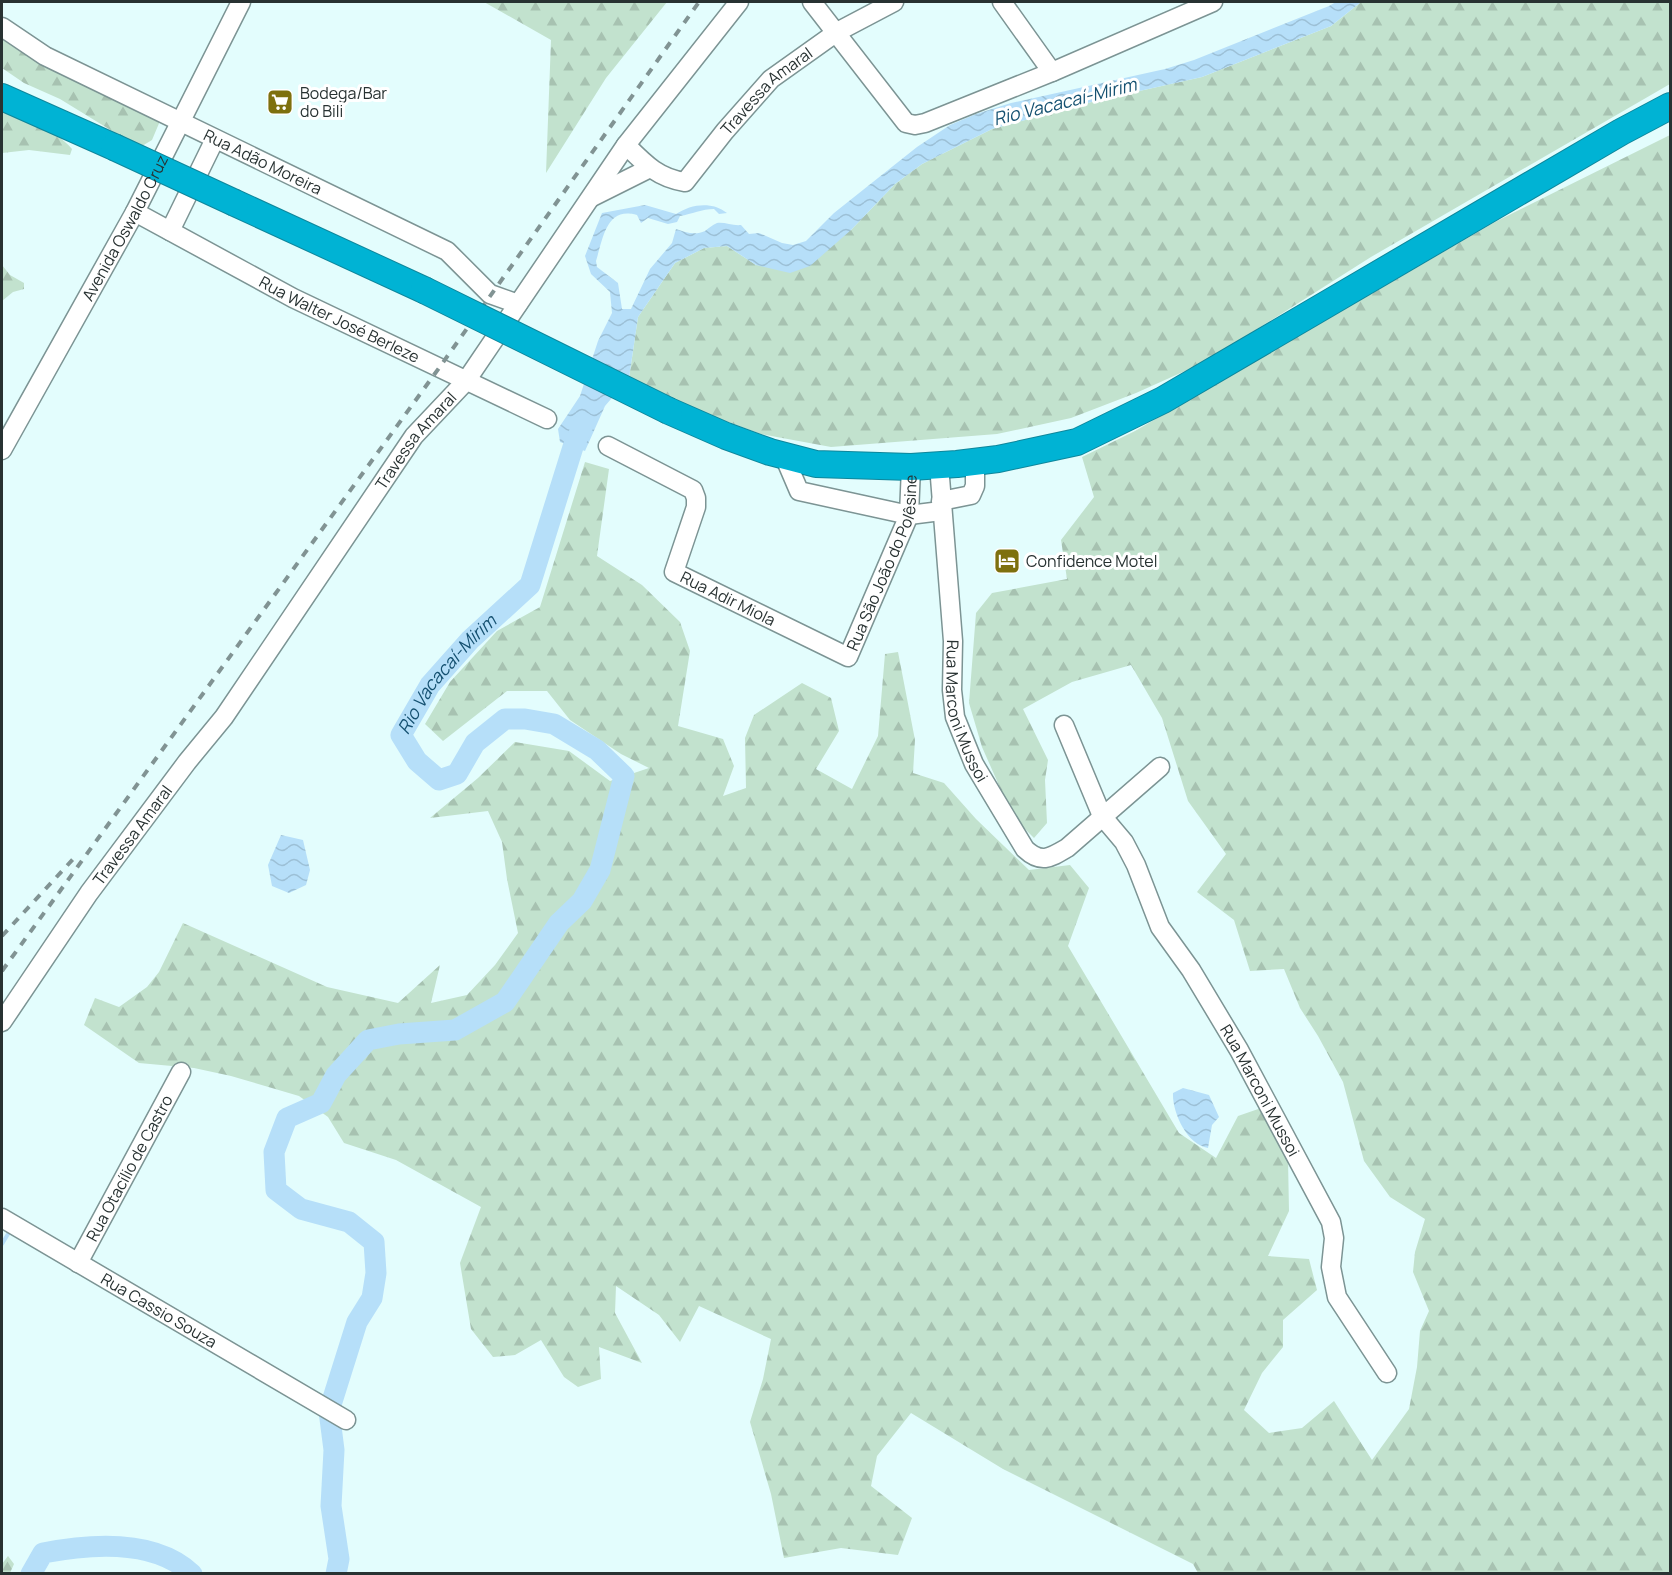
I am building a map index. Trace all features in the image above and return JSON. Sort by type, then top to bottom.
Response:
[{"type":"highway","points":[[2,86],[34,110]]},
{"type":"highway","points":[[2,97],[424,290],[669,411],[726,436],[784,456],[816,464],[911,467],[975,462],[1077,442],[1163,400],[1621,132],[1671,106]]},
{"type":"street","name":"Avenida Oswaldo Cruz","points":[[2,450],[135,213],[242,2]]},
{"type":"street","points":[[626,145],[739,2]]},
{"type":"street","points":[[812,2],[906,123],[915,125],[1052,72],[1204,4]]},
{"type":"street","name":"Travessa Amaral","points":[[2,1022],[89,893],[186,762],[224,717],[414,436],[466,381],[626,145],[650,168],[670,180],[686,182],[725,131],[771,79],[837,32],[894,2]]},
{"type":"street","points":[[1002,2],[1052,72]]},
{"type":"street","name":"Rua Adão Moreira","points":[[2,27],[45,56],[447,251],[490,294],[518,303]]},
{"type":"street","points":[[170,231],[215,139]]},
{"type":"street","points":[[590,198],[650,168]]},
{"type":"street","name":"Rua Walter José Berleze","points":[[135,213],[293,298],[548,419]]},
{"type":"street","name":"Rua Adir Miola","points":[[608,446],[693,490],[696,507],[674,572],[848,657]]},
{"type":"street","points":[[784,456],[799,491],[909,515],[971,495],[975,486],[975,462]]},
{"type":"street","name":"Rua Marconi Mussoi","points":[[939,465],[953,641],[952,690],[955,717],[974,765],[1025,849],[1033,856],[1049,858],[1067,848],[1160,767]]},
{"type":"street","name":"Rua São João do Polêsine","points":[[848,657],[909,515],[911,467]]},
{"type":"street","name":"Rua Marconi Mussoi","points":[[1064,725],[1102,816],[1124,842],[1136,865],[1160,927],[1191,970],[1239,1050],[1331,1222],[1334,1239],[1330,1267],[1337,1297],[1387,1373]]},
{"type":"street","name":"Rua Otacílio de Castro","points":[[78,1263],[181,1072]]},
{"type":"street","name":"Rua Cassio Souza","points":[[2,1218],[346,1420]]},
{"type":"green space","points":[[484,2],[667,2],[606,78],[546,173],[551,40]]},
{"type":"green space","points":[[1361,2],[1670,2],[1670,84],[1371,257],[1205,362],[1136,393],[1071,418],[997,434],[831,447],[761,434],[709,415],[629,378],[638,317],[675,263],[704,248],[727,246],[756,265],[851,230],[895,184],[922,164],[992,129],[1099,100],[1202,77],[1331,26]]},
{"type":"green space","points":[[2,30],[160,121],[152,140],[142,146],[130,142],[60,99],[24,83],[2,68]]},
{"type":"green space","points":[[2,110],[40,125],[57,136],[72,149],[70,155],[29,150],[2,153]]},
{"type":"green space","points":[[1670,135],[1670,1573],[1198,1573],[1193,1564],[1003,1469],[911,1413],[877,1456],[871,1486],[912,1518],[898,1555],[841,1548],[784,1558],[771,1494],[750,1422],[763,1379],[771,1339],[699,1306],[680,1342],[659,1315],[616,1286],[615,1313],[642,1363],[599,1347],[601,1379],[578,1387],[564,1377],[541,1340],[515,1355],[493,1357],[471,1329],[460,1263],[481,1207],[396,1160],[344,1143],[328,1117],[299,1096],[231,1076],[194,1068],[139,1063],[84,1025],[95,998],[119,1007],[147,987],[159,972],[183,923],[327,987],[398,1003],[440,965],[431,1003],[467,995],[495,965],[518,933],[502,842],[488,811],[430,818],[478,778],[515,742],[569,751],[610,781],[649,768],[621,754],[570,720],[547,691],[507,691],[443,741],[425,724],[450,682],[497,631],[540,607],[585,462],[609,469],[597,556],[642,585],[680,622],[690,651],[678,726],[723,739],[734,766],[723,796],[746,788],[745,738],[754,715],[802,683],[831,698],[839,731],[816,769],[852,789],[878,736],[885,654],[898,652],[915,740],[913,773],[944,783],[976,819],[1029,870],[1070,865],[1089,888],[1068,946],[1179,1133],[1216,1158],[1238,1116],[1264,1107],[1288,1159],[1289,1211],[1268,1256],[1309,1259],[1317,1290],[1283,1320],[1283,1347],[1262,1373],[1244,1410],[1269,1433],[1302,1428],[1334,1401],[1372,1460],[1409,1409],[1417,1367],[1420,1331],[1429,1311],[1413,1272],[1415,1252],[1425,1219],[1390,1197],[1364,1161],[1343,1082],[1300,1008],[1284,969],[1250,971],[1234,920],[1197,892],[1226,854],[1188,801],[1162,718],[1131,665],[1072,682],[1023,709],[1048,760],[1045,780],[1047,823],[1034,838],[1013,817],[982,747],[969,703],[976,613],[992,593],[1067,579],[1061,540],[1094,497],[1082,457],[1135,431],[1495,222]]},
{"type":"green space","points":[[2,265],[10,275],[24,283],[24,289],[13,292],[2,301]]},
{"type":"green space","points":[[8,1556],[14,1564],[10,1573],[2,1573],[2,1564]]},
{"type":"water","name":"Rio Vacacaí-Mirim","points":[[1336,2],[1361,2],[1331,26],[1202,77],[1099,100],[992,129],[922,164],[895,184],[851,230],[810,266],[790,273],[756,265],[727,246],[704,248],[675,263],[638,317],[629,378],[605,406],[585,451],[560,442],[558,429],[580,396],[598,341],[612,313],[610,292],[591,274],[585,256],[602,213],[645,205],[676,214],[695,206],[708,205],[727,213],[719,214],[714,209],[705,210],[680,216],[677,222],[668,224],[648,218],[641,223],[637,215],[627,213],[618,215],[612,220],[601,243],[596,261],[597,267],[618,283],[622,309],[631,309],[650,269],[672,243],[676,229],[698,233],[717,223],[723,223],[741,225],[749,234],[759,233],[782,243],[793,245],[806,241],[834,213],[917,147],[950,125],[1011,103],[1165,69],[1194,60]]},
{"type":"water","points":[[281,835],[303,840],[310,870],[306,885],[289,893],[272,886],[268,865]]},
{"type":"water","points":[[1183,1088],[1209,1095],[1219,1117],[1212,1125],[1208,1148],[1200,1146],[1187,1134],[1178,1118],[1173,1093]]},
{"type":"waterway","name":"Rio Vacacaí-Mirim","points":[[336,1574],[339,1559],[331,1506],[334,1450],[329,1411],[357,1322],[372,1298],[376,1273],[374,1242],[349,1222],[301,1209],[276,1190],[274,1152],[287,1118],[321,1103],[336,1075],[368,1040],[399,1034],[455,1030],[505,1002],[559,923],[582,901],[600,870],[624,776],[597,750],[554,724],[525,719],[505,719],[475,743],[457,774],[439,780],[417,761],[401,735],[430,685],[470,640],[530,585],[573,447],[584,423]]},
{"type":"waterway","points":[[2,1244],[8,1234]]},
{"type":"waterway","name":"Rio Vacacaí-Mirim","points":[[31,1574],[43,1553],[100,1546],[140,1549],[159,1554],[177,1562],[192,1574]]},
{"type":"railway","points":[[2,971],[439,368],[699,2]]},
{"type":"railway","points":[[2,936],[75,857]]},
{"type":"place","name":"Bodega/Bar do Bili","points":[[280,102]]},
{"type":"place","name":"Confidence Motel","points":[[1007,561]]}]
